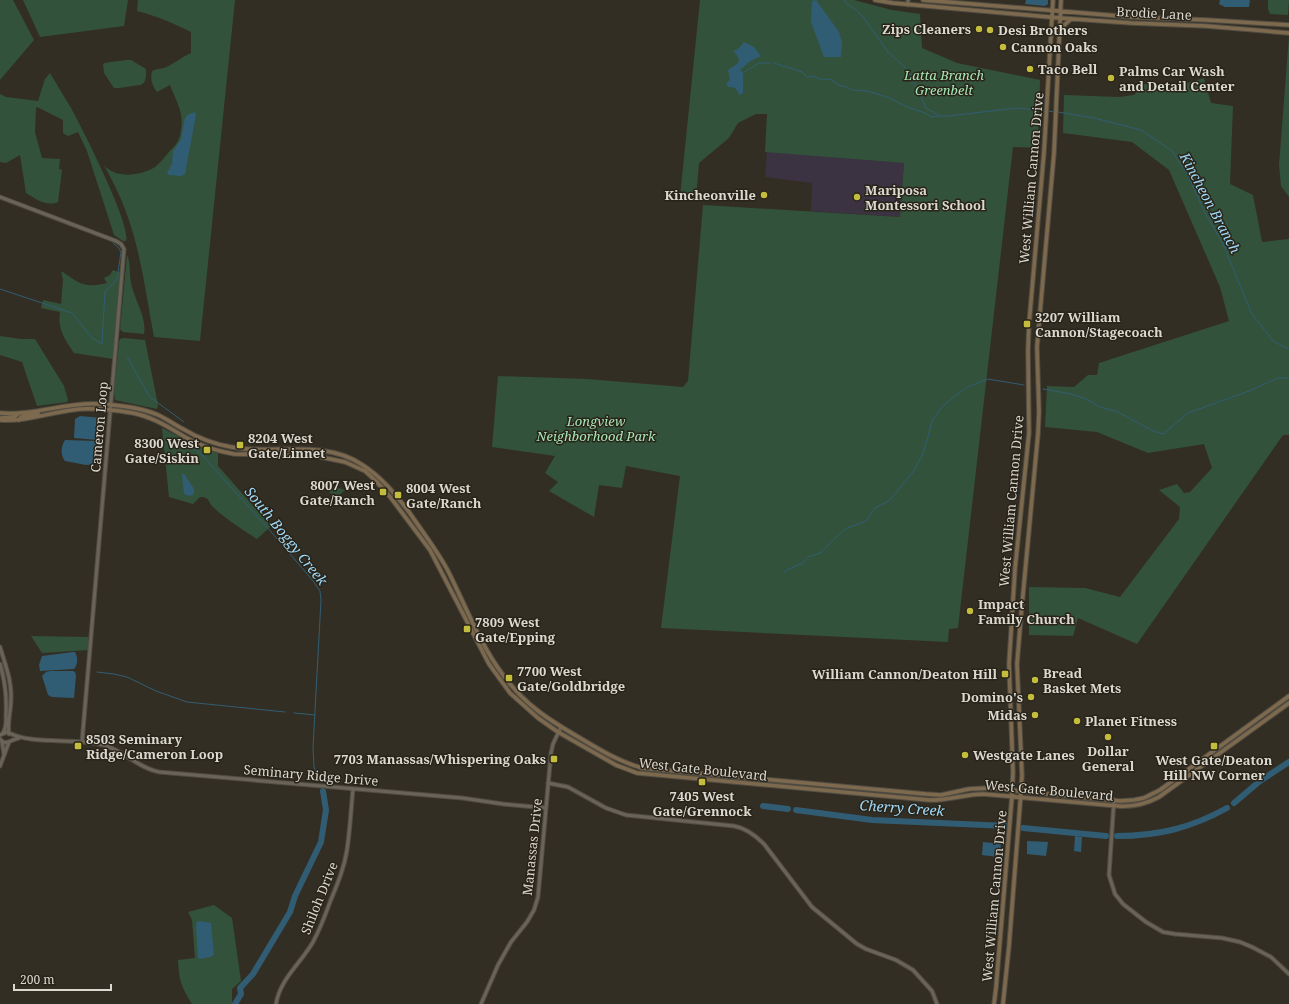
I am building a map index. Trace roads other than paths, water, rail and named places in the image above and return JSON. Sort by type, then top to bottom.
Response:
[{"type":"main road","name":"Brodie Lane","points":[[875,0],[908,2],[1060,18],[1206,26],[1289,33]]},
{"type":"main road","name":"Brodie Lane","points":[[923,0],[1132,17],[1289,25]]},
{"type":"main road","name":"West William Cannon Drive","points":[[994,1004],[1012,796],[1013,772],[1009,685],[1010,638],[1027,458],[1029,418],[1028,337],[1046,117],[1053,0]]},
{"type":"main road","name":"West William Cannon Drive","points":[[1003,1004],[1021,797],[1018,664],[1039,412],[1037,347],[1056,117],[1062,0]]},
{"type":"main road","points":[[1060,29],[1072,18]]},
{"type":"main road","points":[[1206,26],[1207,20]]},
{"type":"main road","points":[[1049,74],[1058,74]]},
{"type":"main road","name":"West Gate Boulevard","points":[[0,413],[18,414],[76,404],[111,405],[135,408],[157,414],[193,435],[215,444],[243,449],[312,450],[327,452],[349,458],[359,463],[373,472],[388,485],[429,540],[440,557],[482,641],[516,691],[550,721],[621,761],[642,768],[931,795],[941,795],[976,788],[1114,800],[1134,800],[1152,794],[1289,696]]},
{"type":"main road","points":[[19,420],[21,417],[39,413],[44,409]]},
{"type":"main road","name":"West Gate Boulevard","points":[[0,419],[19,420],[73,410],[134,413],[148,417],[192,440],[221,451],[234,454],[312,456],[331,458],[352,464],[364,471],[376,481],[391,498],[430,550],[489,664],[501,681],[525,708],[558,732],[616,765],[632,771],[648,774],[940,801],[980,794],[1114,806],[1134,806],[1158,797],[1289,703]]},
{"type":"main road","points":[[0,419],[14,417],[18,414]]},
{"type":"main road","points":[[1027,454],[1036,457]]},
{"type":"main road","points":[[1027,458],[1036,457]]},
{"type":"main road","points":[[1011,737],[1020,736]]},
{"type":"main road","points":[[1077,796],[1077,803]]},
{"type":"main road","points":[[1000,945],[1009,946]]},
{"type":"street","name":"Cameron Loop","points":[[0,197],[116,241],[121,244],[124,249],[82,742]]},
{"type":"street","points":[[0,647],[11,689],[11,708],[8,724],[11,738],[0,766]]},
{"type":"street","points":[[0,664],[5,681],[7,699],[6,726],[1,738],[4,754]]},
{"type":"street","name":"Manassas Drive","points":[[481,1004],[498,965],[511,942],[527,922],[534,910],[538,897],[551,753],[553,744],[561,727]]},
{"type":"street","points":[[1,738],[6,732],[21,738]]},
{"type":"street","points":[[1,738],[6,743],[21,738]]},
{"type":"street","name":"Seminary Ridge Drive","points":[[21,738],[95,743],[108,746],[146,768],[158,772],[458,798],[546,808]]},
{"type":"street","points":[[548,783],[568,787],[606,808],[626,815],[734,826],[755,835],[764,844],[812,907],[857,944],[866,949],[896,960],[913,970],[932,991],[937,1004]]},
{"type":"street","name":"Shiloh Drive","points":[[276,1004],[284,981],[312,943],[323,921],[338,883],[347,850],[353,789]]},
{"type":"street","points":[[1114,800],[1109,875],[1115,894],[1123,904],[1146,922],[1163,932],[1222,938],[1240,942],[1252,947],[1271,957],[1289,974]]},
{"type":"water","points":[[816,0],[839,32],[842,42],[841,57],[824,57],[811,22],[812,1]]},
{"type":"water","points":[[1026,0],[1048,0],[1048,4],[1045,6],[1025,4]]},
{"type":"water","points":[[1220,0],[1250,0],[1249,7],[1225,7],[1219,4]]},
{"type":"water","points":[[744,42],[754,47],[761,56],[749,62],[740,70],[743,73],[743,93],[739,95],[735,88],[728,87],[726,84],[730,80],[728,70],[737,64],[739,60],[733,51],[738,49]]},
{"type":"water","points":[[195,112],[196,115],[185,174],[181,176],[169,175],[167,173],[172,164],[173,151],[181,139],[185,118],[189,114]]},
{"type":"water","points":[[80,416],[101,418],[99,420],[98,440],[74,438],[75,419]]},
{"type":"water","points":[[65,440],[97,441],[96,464],[86,465],[65,461],[62,456],[62,450]]},
{"type":"water","points":[[182,474],[184,474],[194,489],[194,494],[190,496],[184,494]]},
{"type":"water","points":[[75,652],[77,663],[74,669],[40,671],[39,665],[42,656]]},
{"type":"water","points":[[46,672],[75,672],[74,698],[52,697],[48,695],[42,676]]},
{"type":"water","points":[[1075,836],[1082,837],[1081,852],[1074,851]]},
{"type":"water","points":[[1027,841],[1048,842],[1046,856],[1027,854]]},
{"type":"water","points":[[983,842],[1001,844],[999,857],[982,855]]},
{"type":"water","points":[[199,921],[211,923],[214,955],[199,959],[196,925]]},
{"type":"waterway","name":"Kincheon Branch","points":[[844,0],[864,18],[888,52],[908,70],[926,108],[940,116],[1017,108],[1045,111]]},
{"type":"waterway","points":[[743,73],[759,63],[770,63]]},
{"type":"waterway","points":[[774,63],[802,72],[807,77],[812,76],[823,80],[832,80],[838,85],[852,90],[867,91],[887,97],[931,117],[940,116]]},
{"type":"waterway","name":"Kincheon Branch","points":[[1048,111],[1055,112]]},
{"type":"waterway","name":"Kincheon Branch","points":[[1058,112],[1094,118],[1141,130],[1172,151],[1188,175],[1205,213],[1223,244],[1252,314],[1273,341],[1289,349]]},
{"type":"waterway","name":"South Boggy Creek","points":[[0,289],[72,313],[92,338],[102,344],[105,292],[117,279],[121,252],[113,243]]},
{"type":"waterway","name":"South Boggy Creek","points":[[127,357],[150,397],[184,422]]},
{"type":"waterway","points":[[1043,389],[1071,394],[1086,399],[1100,407],[1118,412],[1153,431],[1163,434],[1188,413],[1249,391],[1278,378],[1289,378]]},
{"type":"waterway","points":[[784,572],[803,563],[808,557],[820,553],[845,529],[866,521],[875,508],[889,501],[913,472],[922,456],[932,421],[942,407],[956,395],[968,387],[988,379],[1024,385]]},
{"type":"waterway","name":"South Boggy Creek","points":[[187,443],[202,455],[266,526],[320,591],[321,600],[313,748],[314,767],[320,782]]},
{"type":"waterway","points":[[97,672],[127,677],[156,691],[187,702],[285,712]]},
{"type":"waterway","points":[[294,713],[315,715]]},
{"type":"waterway","name":"Cherry Creek","points":[[1234,803],[1260,781],[1289,762]]},
{"type":"waterway","name":"South Boggy Creek","points":[[235,1004],[241,994],[240,988],[253,974],[290,912],[295,896],[321,842],[326,810],[323,791]]},
{"type":"waterway","name":"Cherry Creek","points":[[763,806],[788,809]]},
{"type":"waterway","name":"Cherry Creek","points":[[1117,836],[1132,836],[1174,830],[1200,821],[1227,808]]},
{"type":"waterway","name":"Cherry Creek","points":[[796,810],[872,820],[1007,826]]},
{"type":"waterway","name":"Cherry Creek","points":[[1023,828],[1106,836]]},
{"type":"place","name":"Zips Cleaners","points":[[979,29]]},
{"type":"place","name":"Desi Brothers","points":[[990,30]]},
{"type":"place","name":"Cannon Oaks","points":[[1003,47]]},
{"type":"place","name":"Taco Bell","points":[[1030,69]]},
{"type":"place","name":"Palms Car Wash and Detail Center","points":[[1111,78]]},
{"type":"place","name":"Kincheonville","points":[[764,195]]},
{"type":"place","name":"Mariposa Montessori School","points":[[857,197]]},
{"type":"place","name":"3207 William Cannon/Stagecoach","points":[[1027,324]]},
{"type":"place","name":"8204 West Gate/Linnet","points":[[240,445]]},
{"type":"place","name":"8300 West Gate/Siskin","points":[[207,450]]},
{"type":"place","name":"8007 West Gate/Ranch","points":[[383,492]]},
{"type":"place","name":"8004 West Gate/Ranch","points":[[398,495]]},
{"type":"place","name":"Impact Family Church","points":[[970,611]]},
{"type":"place","name":"7809 West Gate/Epping","points":[[467,629]]},
{"type":"place","name":"William Cannon/Deaton Hill","points":[[1005,674]]},
{"type":"place","name":"7700 West Gate/Goldbridge","points":[[509,678]]},
{"type":"place","name":"Bread Basket Mets","points":[[1035,680]]},
{"type":"place","name":"Domino's","points":[[1031,697]]},
{"type":"place","name":"Midas","points":[[1035,715]]},
{"type":"place","name":"Planet Fitness","points":[[1077,721]]},
{"type":"place","name":"Dollar General","points":[[1108,737]]},
{"type":"place","name":"8503 Seminary Ridge/Cameron Loop","points":[[78,746]]},
{"type":"place","name":"West Gate/Deaton Hill NW Corner","points":[[1214,746]]},
{"type":"place","name":"Westgate Lanes","points":[[965,755]]},
{"type":"place","name":"7703 Manassas/Whispering Oaks","points":[[554,759]]},
{"type":"place","name":"7405 West Gate/Grennock","points":[[702,782]]},
{"type":"park label","name":"Latta Branch Greenbelt","points":[[944,82]]},
{"type":"park label","name":"Longview Neighborhood Park","points":[[596,428]]}]
